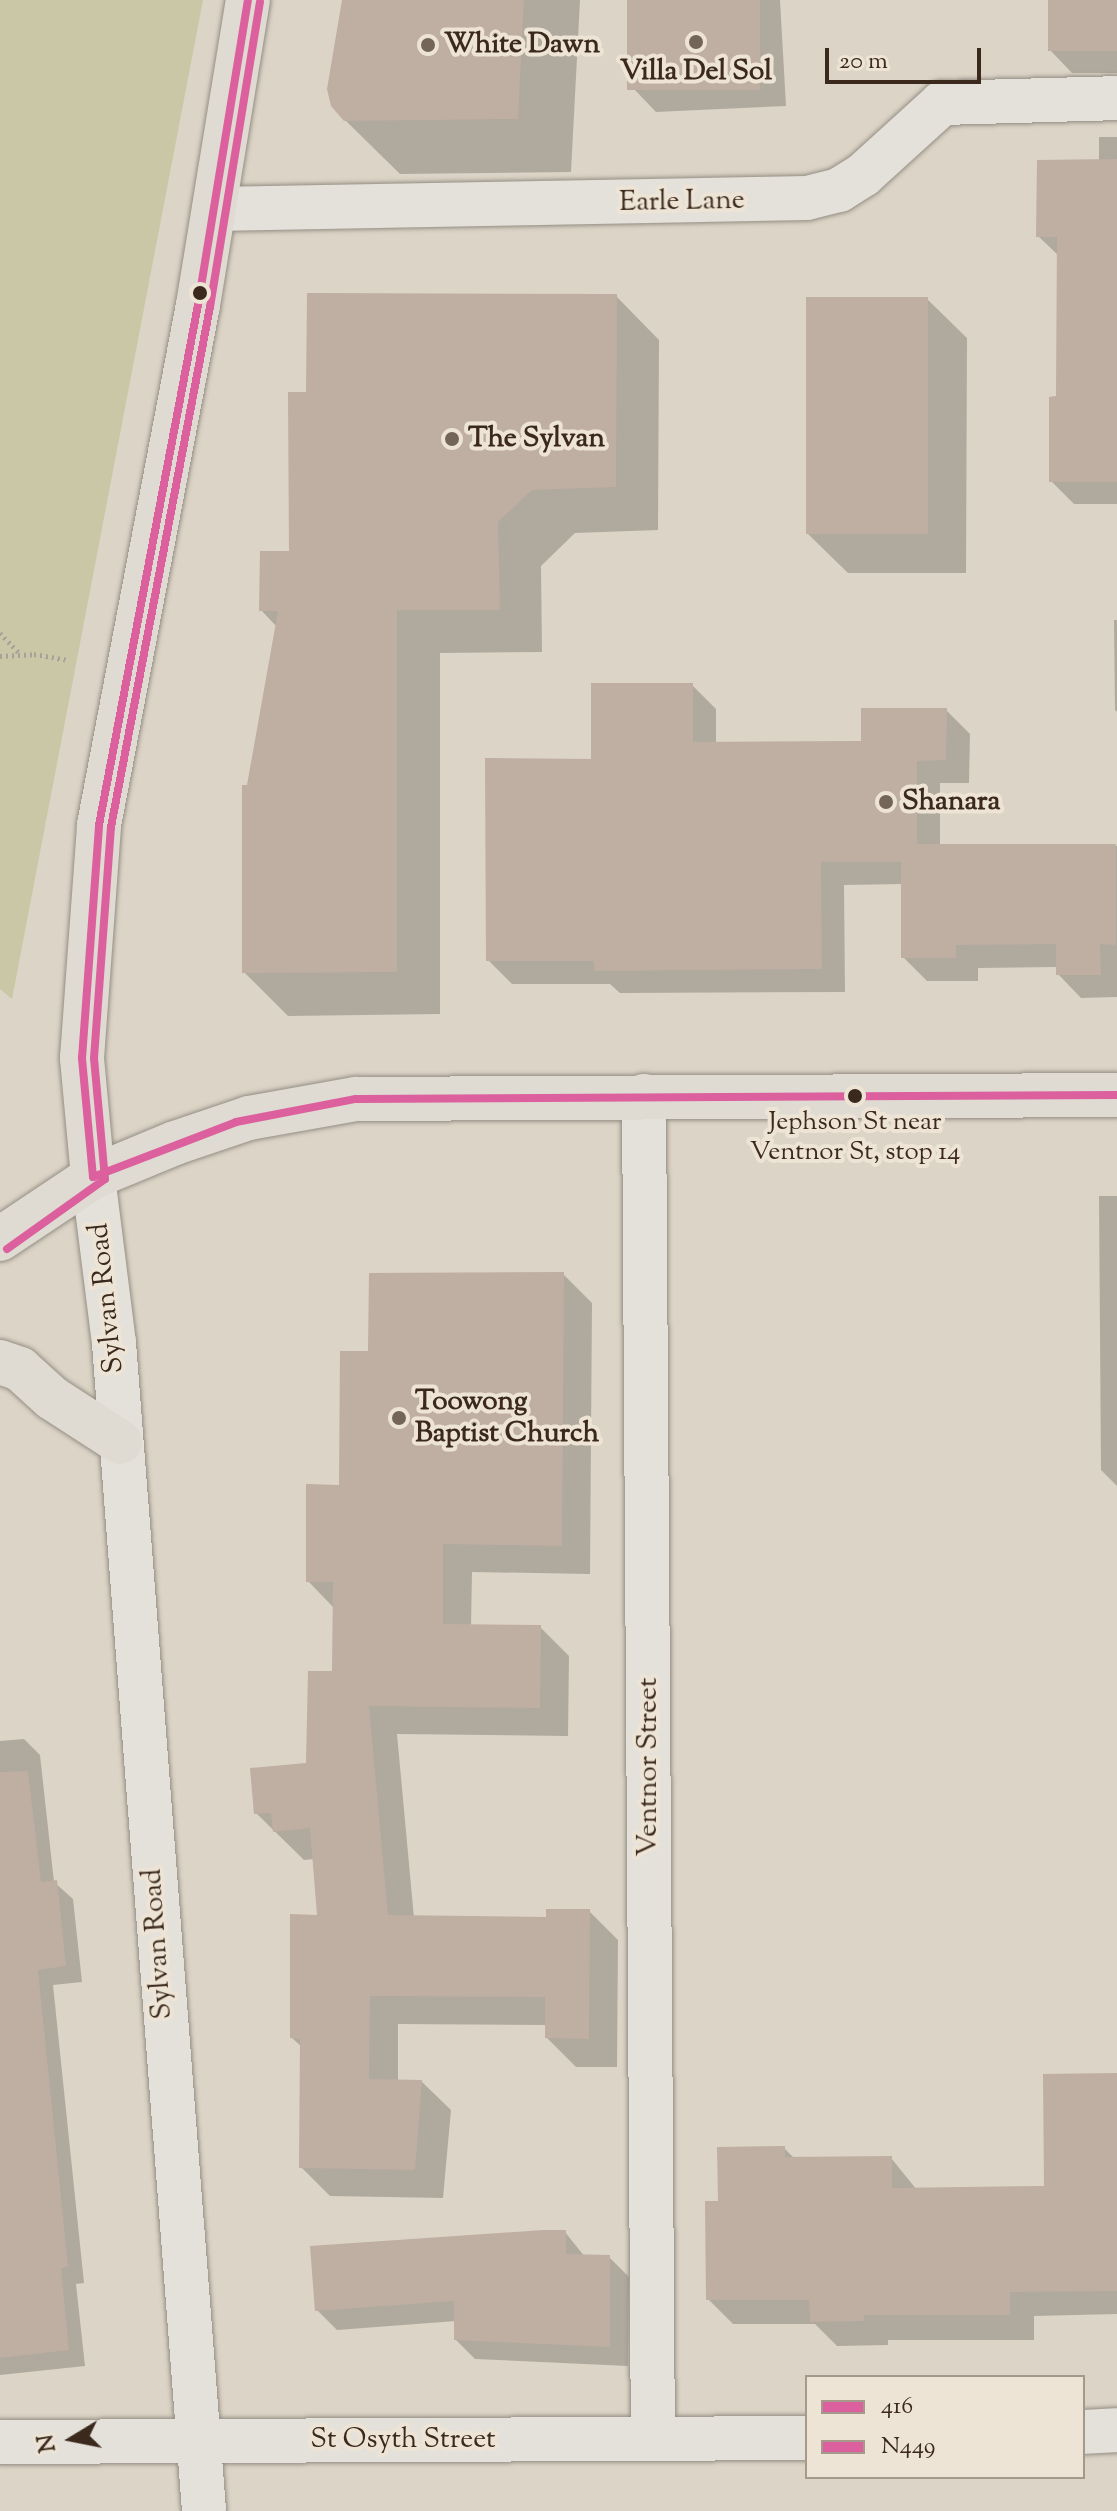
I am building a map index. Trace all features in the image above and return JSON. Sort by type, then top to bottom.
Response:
[{"type":"main road","name":"Sylvan Road","points":[[93,1177],[82,1058],[99,825],[214,209],[248,0]]},
{"type":"main road","points":[[0,1239],[93,1177],[202,1133],[323,1103],[424,1097],[1117,1095]]},
{"type":"main road","points":[[0,1362],[20,1369],[52,1398],[120,1442]]},
{"type":"street","name":"Earle Lane","points":[[214,209],[807,198],[839,190],[863,175],[942,103],[1117,98]]},
{"type":"street","name":"Ventnor Street","points":[[644,1096],[653,2439]]},
{"type":"street","name":"Sylvan Road","points":[[93,1177],[120,1442],[204,2511]]},
{"type":"street","points":[[1085,2432],[1117,2430]]},
{"type":"street","name":"St Osyth Street","points":[[0,2442],[805,2438]]},
{"type":"path","points":[[0,633],[20,654]]},
{"type":"path","points":[[0,656],[20,654],[67,660]]},
{"type":"shaded area","points":[[0,0],[203,0],[12,999],[0,989]]},
{"type":"building","name":"White Dawn","points":[[342,0],[524,0],[518,119],[344,121],[331,106],[327,89]]},
{"type":"building","name":"Villa Del Sol","points":[[627,0],[760,0],[760,90],[627,90]]},
{"type":"building","points":[[1048,0],[1117,0],[1117,51],[1048,51]]},
{"type":"building","points":[[1117,159],[1117,482],[1049,482],[1049,397],[1056,396],[1057,237],[1036,237],[1037,160]]},
{"type":"building","name":"The Sylvan","points":[[307,293],[617,294],[616,487],[532,490],[498,522],[500,610],[397,610],[397,972],[242,973],[242,785],[247,785],[278,611],[259,611],[260,551],[289,551],[288,392],[306,392]]},
{"type":"building","points":[[806,297],[928,297],[928,534],[806,534]]},
{"type":"building","points":[[591,683],[693,683],[693,742],[861,741],[861,708],[947,708],[946,760],[917,761],[917,844],[1116,844],[1116,945],[1100,944],[1101,975],[1056,975],[1056,944],[956,945],[956,958],[901,958],[901,862],[821,862],[822,969],[594,971],[594,961],[486,961],[485,758],[591,759]]},
{"type":"building","points":[[564,1272],[562,1546],[443,1544],[443,1624],[541,1625],[540,1708],[369,1706],[388,1915],[546,1917],[546,1909],[590,1909],[589,2039],[545,2038],[545,1997],[370,1996],[369,2079],[422,2080],[415,2170],[299,2168],[300,2039],[290,2038],[290,1914],[317,1915],[310,1828],[273,1832],[271,1813],[254,1814],[250,1768],[306,1763],[308,1671],[332,1671],[333,1582],[306,1582],[306,1484],[339,1485],[340,1351],[368,1351],[369,1273]]},
{"type":"building","points":[[28,1771],[41,1882],[57,1880],[66,1966],[38,1970],[68,2267],[61,2268],[69,2350],[0,2358],[0,1772]]},
{"type":"building","points":[[1117,2073],[1117,2291],[1010,2292],[1010,2315],[864,2315],[864,2321],[810,2322],[809,2300],[706,2300],[705,2201],[718,2201],[717,2147],[785,2146],[785,2157],[892,2156],[892,2188],[1044,2186],[1043,2074]]},
{"type":"building","points":[[566,2230],[566,2254],[610,2255],[610,2347],[454,2340],[454,2301],[315,2311],[310,2246]]},
{"type":"transit line","name":"416","points":[[93,1177],[82,1058],[99,825],[198,305],[248,0]]},
{"type":"transit line","name":"N449","points":[[7,1249],[105,1179],[94,1058],[111,827],[210,307],[260,2]]},
{"type":"transit line","name":"416","points":[[93,1177],[236,1122],[356,1099],[1117,1095]]},
{"type":"place","name":"Villa Del Sol","points":[[696,42]]},
{"type":"place","name":"White Dawn","points":[[428,45]]},
{"type":"place","name":"The Sylvan","points":[[452,439]]},
{"type":"place","name":"Shanara","points":[[886,802]]},
{"type":"place","name":"Jephson St near Ventnor St, stop 14","points":[[855,1096]]},
{"type":"place","name":"Toowong Baptist Church","points":[[399,1418]]}]
